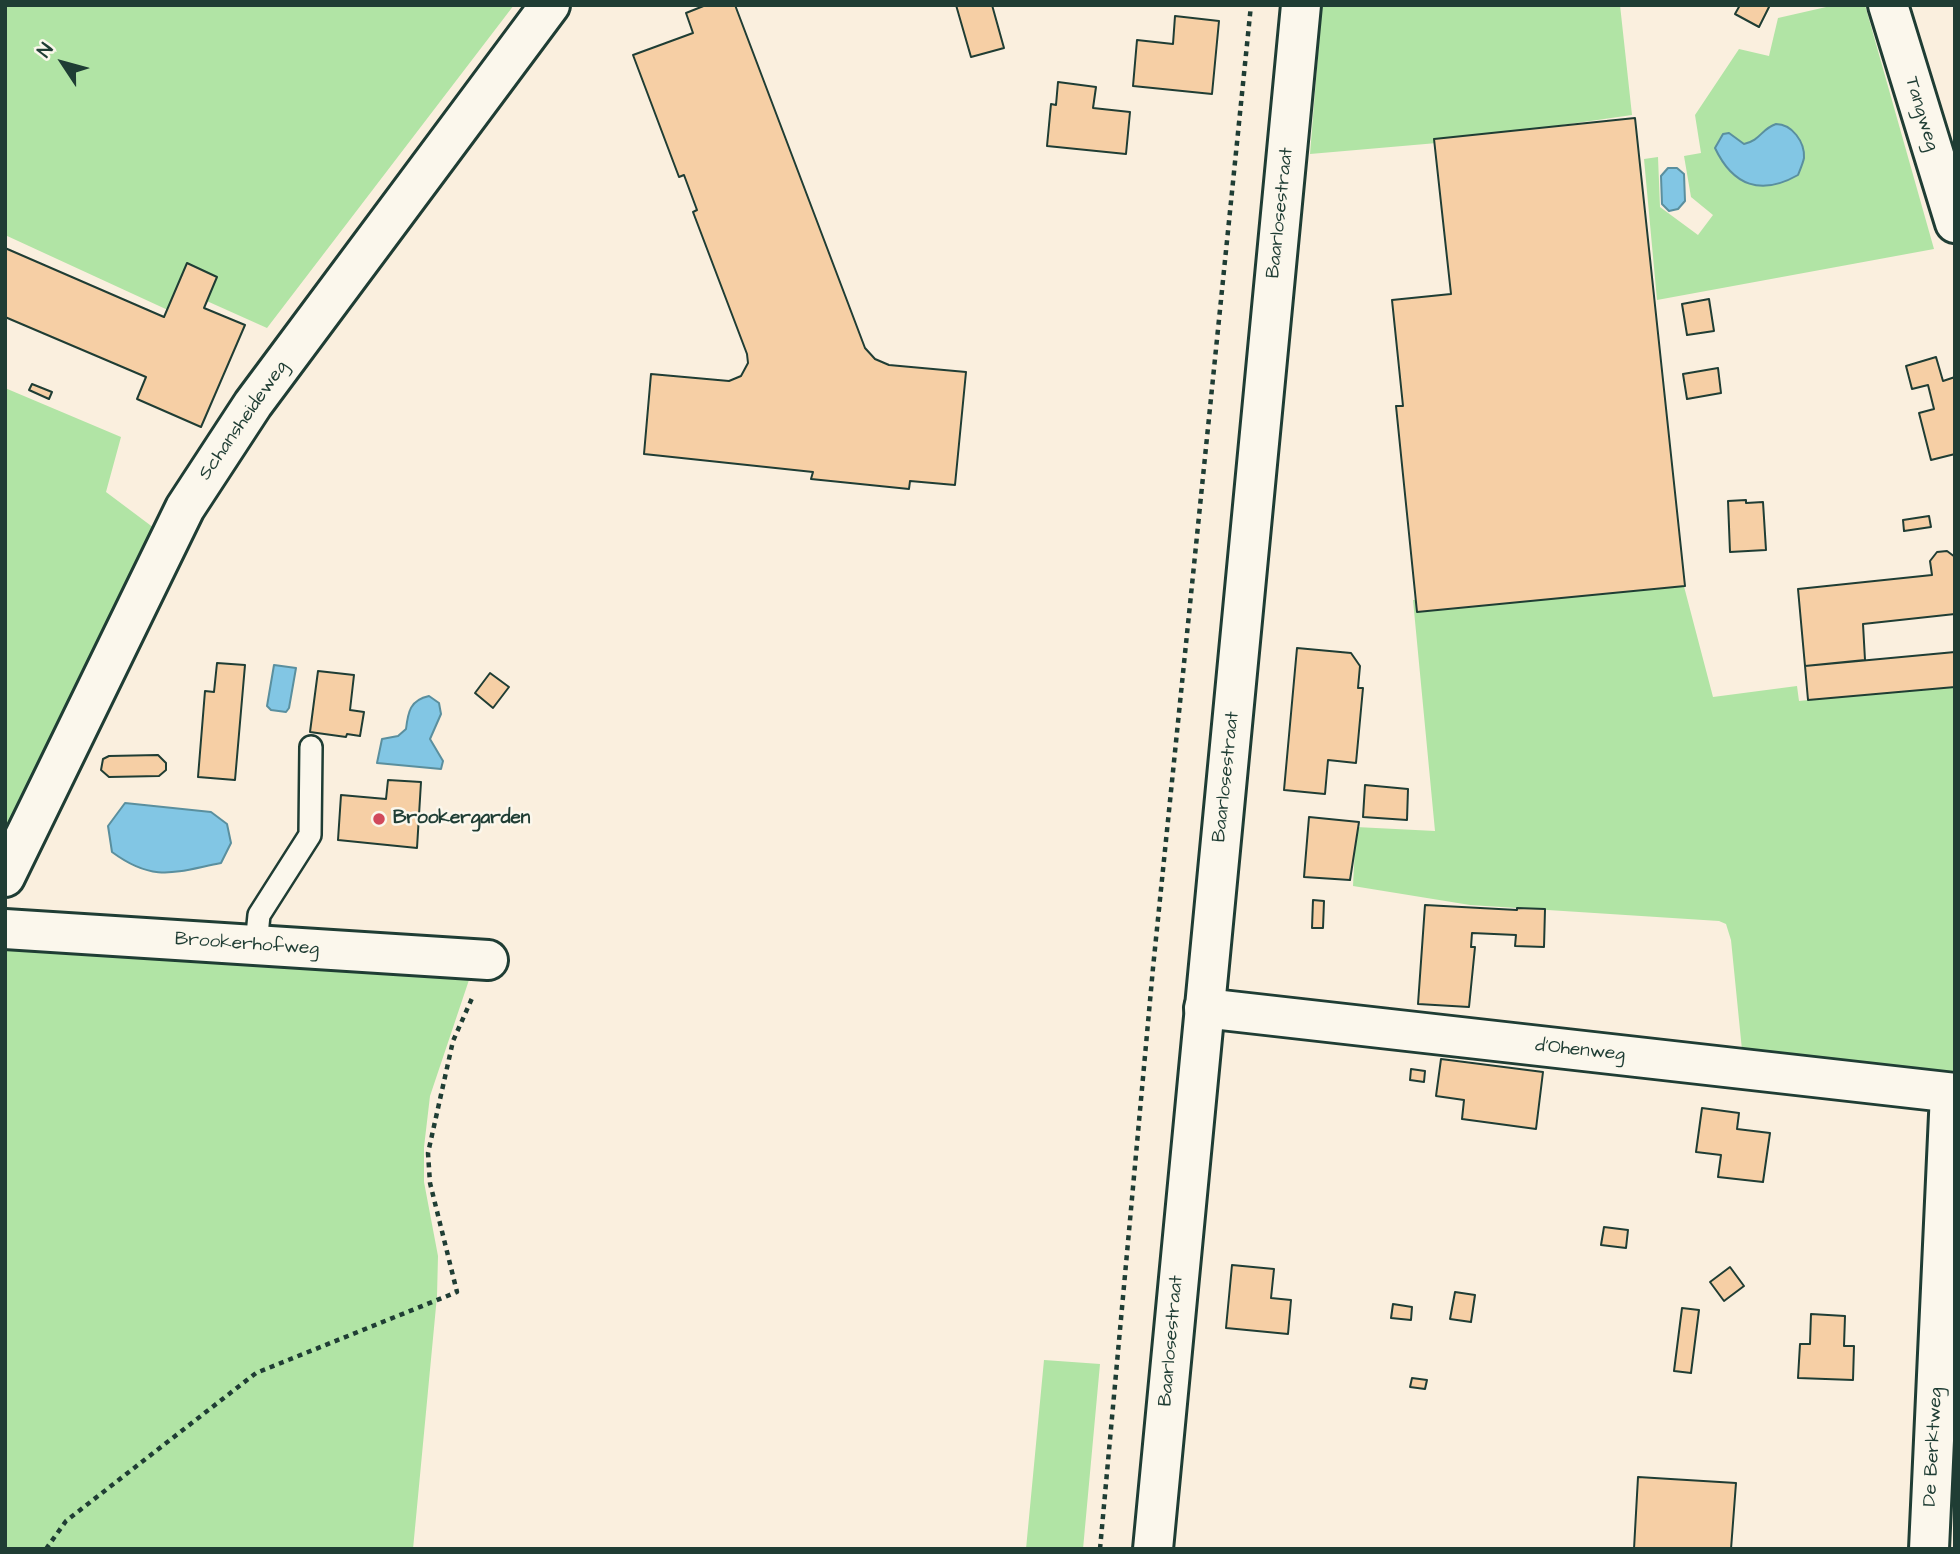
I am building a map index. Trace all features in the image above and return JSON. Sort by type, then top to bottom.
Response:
[{"type":"street","name":"Schansheideweg","points":[[5,877],[185,508],[253,404],[550,5]]},
{"type":"street","name":"Baarlosestraat","points":[[1153,1549],[1301,5]]},
{"type":"street","name":"Tangweg","points":[[1888,5],[1955,223]]},
{"type":"street","name":"Brookerhofweg","points":[[5,929],[488,960]]},
{"type":"street","name":"d'Ohenweg","points":[[1204,1008],[1952,1093]]},
{"type":"street","name":"De Berktweg","points":[[1929,1549],[1952,1093]]},
{"type":"lane","points":[[256,945],[259,915],[310,835],[311,747]]},
{"type":"path","points":[[1100,1549],[1153,968],[1251,5]]},
{"type":"path","points":[[46,1549],[66,1521],[256,1373],[457,1292],[430,1183],[428,1153],[453,1041],[488,960]]},
{"type":"green space","points":[[5,5],[514,5],[267,328],[180,289],[170,311],[5,235]]},
{"type":"green space","points":[[1322,5],[1620,5],[1632,115],[1437,143],[1310,154]]},
{"type":"green space","points":[[1835,5],[1865,5],[1934,249],[1657,300],[1644,159],[1658,157],[1660,207],[1698,235],[1713,215],[1691,197],[1684,156],[1701,153],[1695,115],[1739,49],[1769,56],[1778,18]]},
{"type":"green space","points":[[5,388],[121,437],[106,492],[158,531],[5,839]]},
{"type":"green space","points":[[1681,575],[1713,697],[1797,686],[1799,701],[1955,684],[1955,1073],[1742,1050],[1731,940],[1726,924],[1719,921],[1470,905],[1353,886],[1356,827],[1435,831],[1413,600]]},
{"type":"green space","points":[[5,940],[471,974],[430,1096],[424,1147],[424,1182],[438,1256],[437,1296],[413,1549],[5,1549]]},
{"type":"green space","points":[[1044,1360],[1100,1364],[1083,1549],[1026,1549]]},
{"type":"water","points":[[1776,124],[1787,127],[1800,140],[1804,158],[1798,175],[1772,185],[1760,186],[1739,179],[1722,161],[1715,148],[1723,134],[1729,133],[1744,144]]},
{"type":"water","points":[[1668,168],[1677,168],[1684,174],[1685,201],[1678,209],[1669,211],[1662,204],[1661,176]]},
{"type":"water","points":[[274,665],[296,668],[286,712],[271,710],[267,706]]},
{"type":"water","points":[[429,696],[439,703],[441,714],[430,739],[443,761],[441,769],[377,763],[382,739],[398,736],[406,729],[411,708],[418,700]]},
{"type":"water","points":[[125,803],[211,812],[227,824],[231,843],[221,863],[177,872],[140,868],[112,852],[108,826]]},
{"type":"building","points":[[706,5],[735,5],[865,348],[875,359],[889,365],[966,372],[955,485],[910,481],[909,489],[811,479],[813,472],[644,454],[651,374],[729,381],[741,376],[748,363],[747,354],[693,212],[697,210],[684,175],[679,177],[633,55],[693,33],[686,13]]},
{"type":"building","points":[[956,5],[992,5],[1004,48],[971,57]]},
{"type":"building","points":[[1740,5],[1770,5],[1759,27],[1735,14]]},
{"type":"building","points":[[1175,16],[1219,21],[1212,94],[1133,86],[1137,40],[1173,44]]},
{"type":"building","points":[[1058,82],[1096,87],[1093,108],[1130,112],[1126,154],[1047,146],[1051,104],[1056,105]]},
{"type":"building","points":[[1635,118],[1685,586],[1417,612],[1396,406],[1403,406],[1392,300],[1451,294],[1434,139]]},
{"type":"building","points":[[5,248],[164,317],[187,263],[217,277],[204,308],[245,325],[201,427],[137,399],[146,377],[5,317]]},
{"type":"building","points":[[1709,299],[1714,331],[1687,335],[1682,304]]},
{"type":"building","points":[[1936,357],[1943,381],[1955,377],[1955,454],[1931,460],[1919,413],[1934,409],[1928,385],[1912,389],[1906,366]]},
{"type":"building","points":[[1718,368],[1721,393],[1687,399],[1683,374]]},
{"type":"building","points":[[32,384],[52,392],[49,399],[29,390]]},
{"type":"building","points":[[1746,500],[1746,503],[1763,502],[1766,550],[1730,552],[1728,501]]},
{"type":"building","points":[[1929,516],[1931,527],[1904,531],[1903,520]]},
{"type":"building","points":[[1947,551],[1955,557],[1955,614],[1863,624],[1865,660],[1805,666],[1798,589],[1932,575],[1930,561],[1937,552]]},
{"type":"building","points":[[1297,648],[1351,653],[1360,666],[1358,688],[1363,688],[1356,763],[1328,760],[1325,794],[1284,790]]},
{"type":"building","points":[[1955,652],[1955,687],[1808,700],[1805,666]]},
{"type":"building","points":[[217,663],[245,665],[235,780],[198,777],[205,691],[214,692]]},
{"type":"building","points":[[318,671],[354,675],[350,710],[364,712],[360,736],[347,734],[346,737],[310,732]]},
{"type":"building","points":[[490,673],[509,687],[493,708],[475,693]]},
{"type":"building","points":[[158,755],[166,763],[166,770],[159,776],[109,777],[101,770],[103,759],[109,756]]},
{"type":"building","name":"Brookergarden","points":[[388,780],[421,782],[417,848],[338,840],[341,795],[386,799]]},
{"type":"building","points":[[1365,785],[1408,789],[1407,820],[1363,817]]},
{"type":"building","points":[[1309,817],[1359,822],[1350,880],[1304,877]]},
{"type":"building","points":[[1313,900],[1324,901],[1323,928],[1312,928]]},
{"type":"building","points":[[1425,905],[1545,909],[1544,947],[1515,946],[1516,935],[1472,933],[1471,947],[1475,947],[1469,1007],[1418,1004]]},
{"type":"building","points":[[1441,1059],[1543,1072],[1536,1129],[1462,1119],[1464,1100],[1436,1096]]},
{"type":"building","points":[[1411,1069],[1425,1071],[1424,1082],[1410,1080]]},
{"type":"building","points":[[1702,1108],[1739,1113],[1737,1129],[1770,1133],[1763,1182],[1718,1177],[1721,1155],[1696,1152]]},
{"type":"building","points":[[1604,1227],[1628,1230],[1626,1248],[1601,1245]]},
{"type":"building","points":[[1232,1265],[1274,1269],[1271,1298],[1291,1300],[1288,1334],[1226,1328]]},
{"type":"building","points":[[1730,1267],[1744,1286],[1724,1301],[1710,1282]]},
{"type":"building","points":[[1455,1292],[1475,1295],[1471,1322],[1450,1319]]},
{"type":"building","points":[[1393,1304],[1412,1307],[1411,1320],[1391,1318]]},
{"type":"building","points":[[1682,1308],[1699,1310],[1691,1373],[1674,1371]]},
{"type":"building","points":[[1811,1314],[1845,1316],[1844,1346],[1854,1346],[1853,1380],[1798,1378],[1800,1344],[1810,1344]]},
{"type":"building","points":[[1412,1378],[1427,1380],[1425,1389],[1410,1387]]},
{"type":"building","points":[[1638,1477],[1736,1483],[1731,1549],[1634,1549]]},
{"type":"place","name":"Brookergarden","points":[[379,819]]}]
